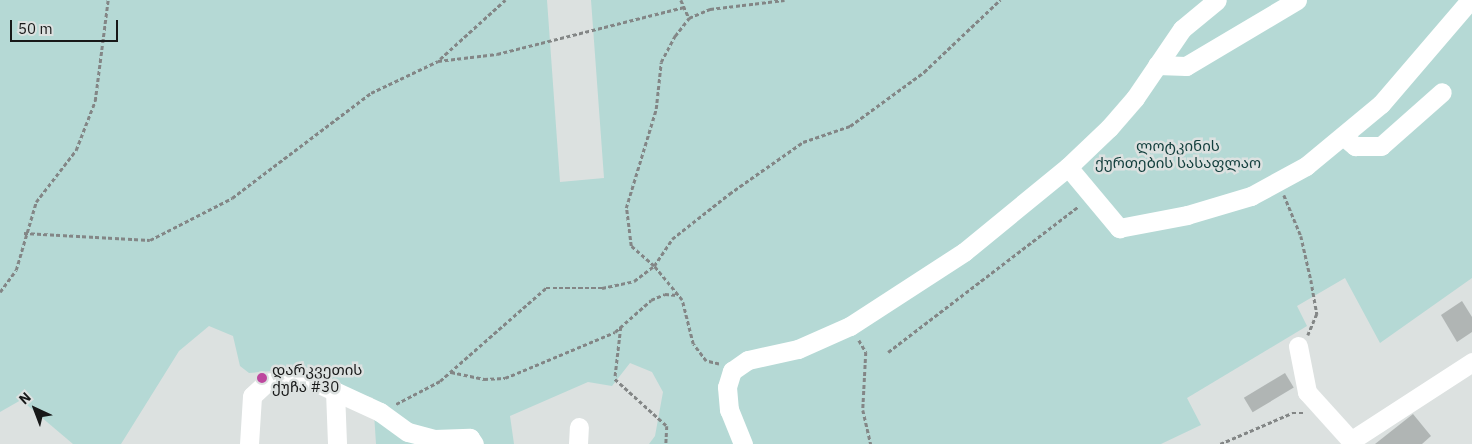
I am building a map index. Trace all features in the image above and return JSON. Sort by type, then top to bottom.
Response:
[{"type":"street","points":[[743,444],[729,410],[727,387],[732,370],[739,366],[798,349],[850,326],[964,252],[1068,167],[1135,98],[1182,29],[1217,0]]},
{"type":"street","points":[[1157,65],[1186,66],[1297,0]]},
{"type":"street","points":[[1068,167],[1119,228],[1187,215],[1251,196],[1278,183],[1343,136],[1381,104],[1470,0]]},
{"type":"street","points":[[1343,136],[1355,146],[1381,146],[1442,92]]},
{"type":"street","points":[[1298,346],[1307,392],[1353,442],[1472,362]]},
{"type":"street","points":[[249,444],[252,396],[266,383],[284,378],[304,377],[380,412],[408,432],[434,439],[470,438],[474,444]]},
{"type":"street","points":[[335,391],[337,444]]},
{"type":"path","points":[[0,292],[16,270],[24,233],[36,202],[76,150],[96,100],[108,0]]},
{"type":"path","points":[[24,233],[150,240],[232,198],[371,93],[438,61],[505,0]]},
{"type":"path","points":[[681,0],[689,18]]},
{"type":"path","points":[[739,366],[706,361],[693,344],[677,294],[654,266],[631,246],[626,208],[656,109],[661,62],[689,18],[710,10],[784,0]]},
{"type":"path","points":[[380,412],[440,381],[546,288],[602,288],[634,281],[654,266],[672,239],[728,194],[803,142],[850,126],[924,72],[1000,0]]},
{"type":"path","points":[[438,61],[497,54],[684,7]]},
{"type":"path","points":[[1278,183],[1300,236],[1316,314],[1313,328],[1298,346]]},
{"type":"path","points":[[888,352],[1092,196]]},
{"type":"path","points":[[451,372],[484,379],[505,378],[621,327],[651,300],[665,294],[677,294]]},
{"type":"path","points":[[850,326],[866,352],[863,410],[871,444]]},
{"type":"path","points":[[621,327],[615,378],[667,426],[666,444]]},
{"type":"path","points":[[1220,444],[1292,413],[1324,412]]},
{"type":"green space","name":"ლოტკინის ქურთების სასაფლაო","points":[[0,0],[547,0],[560,182],[604,178],[591,0],[1472,0],[1472,278],[1380,343],[1345,278],[1297,306],[1307,326],[1187,398],[1201,425],[1161,444],[649,444],[655,436],[663,392],[652,372],[630,363],[612,386],[588,382],[510,416],[514,444],[376,444],[373,398],[285,370],[249,373],[240,366],[233,336],[209,326],[179,351],[121,444],[73,444],[21,400],[0,412]]},
{"type":"building","points":[[1462,301],[1472,317],[1472,332],[1457,342],[1441,315]]},
{"type":"building","points":[[1285,373],[1294,388],[1253,412],[1244,398]]},
{"type":"building","points":[[1413,414],[1431,436],[1422,444],[1375,444]]},
{"type":"place","name":"დარკვეთის ქუჩა #30","points":[[262,378]]}]
